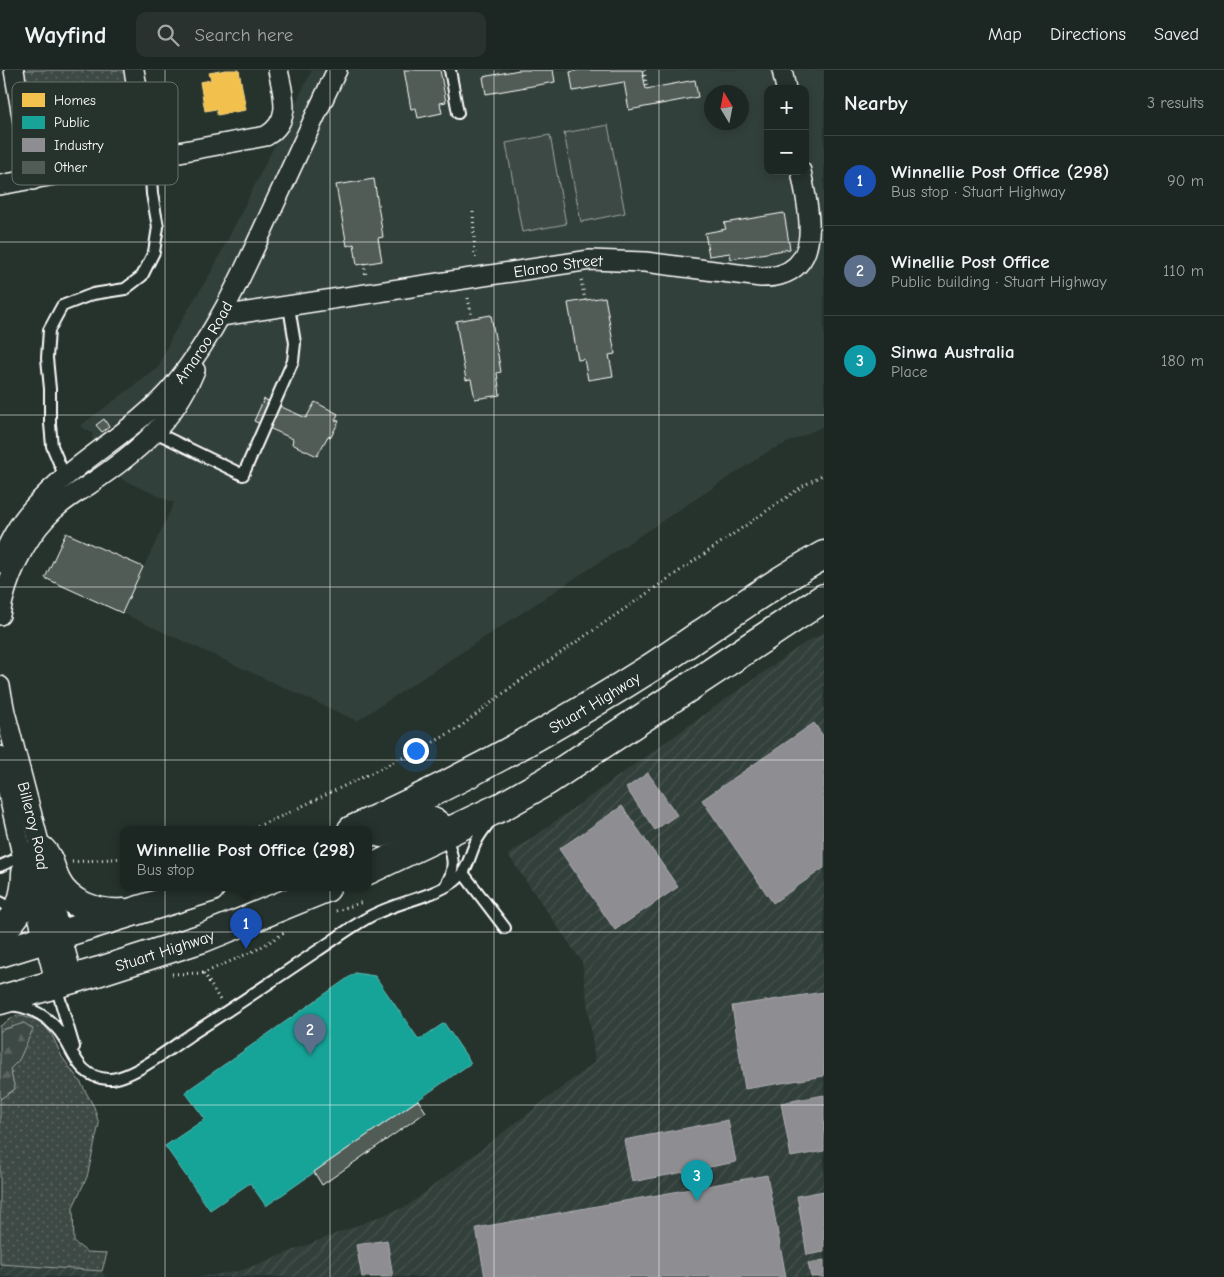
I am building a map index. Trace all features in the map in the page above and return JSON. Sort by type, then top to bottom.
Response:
[{"type":"highway","name":"Stuart Highway","points":[[360,826],[497,758],[557,724],[650,668],[824,555]]},
{"type":"highway","points":[[372,868],[502,806],[566,770],[824,598]]},
{"type":"highway","points":[[372,837],[404,823],[419,820],[435,822],[444,833]]},
{"type":"highway","points":[[6,914],[25,888],[30,860],[46,855],[59,887],[70,897],[90,909],[105,913],[125,913],[141,910]]},
{"type":"highway","points":[[0,953],[201,891]]},
{"type":"highway","name":"Stuart Highway","points":[[0,1000],[64,982],[202,938],[319,891]]},
{"type":"street","points":[[178,153],[266,136],[276,129],[284,107],[278,70]]},
{"type":"street","name":"Amaroo Road","points":[[4,567],[7,547],[34,506],[65,477],[136,424],[174,385],[211,332],[253,252],[337,70]]},
{"type":"street","points":[[782,70],[785,85]]},
{"type":"street","name":"Elaroo Street","points":[[221,316],[590,260],[645,262],[761,277],[780,275],[800,263],[806,255],[810,239],[810,218],[802,175]]},
{"type":"street","points":[[0,615],[6,590],[4,567],[30,540],[48,516],[68,498],[105,473],[155,432],[176,408],[184,395],[211,332]]},
{"type":"street","points":[[83,464],[92,463],[105,473]]},
{"type":"street","name":"Billeroy Road","points":[[0,686],[4,723],[30,860]]},
{"type":"street","name":"Billeroy Road","points":[[0,756],[52,937]]},
{"type":"street","name":"Billeroy Road","points":[[30,860],[42,863],[52,937]]},
{"type":"street","points":[[52,937],[64,982]]},
{"type":"lane","points":[[450,70],[458,113]]},
{"type":"lane","points":[[65,477],[52,446],[50,389],[46,358],[50,330],[62,306],[93,294],[125,289],[142,276],[154,252],[158,227],[152,185]]},
{"type":"lane","points":[[155,432],[243,475],[293,361],[295,343],[289,307]]},
{"type":"lane","points":[[0,1005],[28,1008],[52,1024],[62,1036],[78,1063],[86,1072],[96,1078],[115,1079],[125,1076],[139,1069],[371,916],[454,881],[463,874],[480,834],[502,806]]},
{"type":"lane","points":[[444,833],[454,857],[448,881],[444,886]]},
{"type":"lane","points":[[0,866],[30,860]]},
{"type":"lane","points":[[463,874],[505,928]]},
{"type":"lane","points":[[64,982],[74,1048],[86,1072]]},
{"type":"path","points":[[644,70],[648,89]]},
{"type":"path","points":[[473,212],[476,244],[473,278]]},
{"type":"path","points":[[258,826],[425,747],[460,727],[514,684],[802,486],[824,474]]},
{"type":"path","points":[[70,897],[74,879],[69,863],[120,858]]},
{"type":"path","points":[[167,974],[204,973],[226,1012]]},
{"type":"shaded area","points":[[312,70],[824,70],[824,426],[769,451],[357,721],[122,613],[174,503],[123,480],[93,444],[92,433],[80,426],[158,368],[172,336],[213,269]]},
{"type":"shaded area","points":[[824,633],[824,1277],[198,1277],[240,1271],[407,1206],[595,1062],[582,962],[508,855],[803,644]]},
{"type":"shaded area","points":[[0,1264],[102,1271],[105,1277],[0,1277]]},
{"type":"green space","points":[[23,70],[125,70],[127,82],[25,82]]},
{"type":"green space","points":[[608,125],[625,213],[581,222],[564,133]]},
{"type":"green space","points":[[550,135],[566,224],[522,232],[506,143]]},
{"type":"green space","points":[[17,1015],[41,1021],[52,1035],[62,1057],[81,1083],[94,1107],[99,1124],[87,1177],[73,1207],[74,1242],[87,1252],[107,1253],[102,1271],[0,1264],[0,1099],[15,1089],[10,1069],[19,1060],[2,1030],[0,1032],[0,1026]]},
{"type":"green space","points":[[24,1023],[33,1029],[19,1060],[10,1069],[15,1089],[0,1099],[0,1032]]},
{"type":"building: Homes","points":[[239,70],[246,110],[217,115],[216,109],[205,111],[200,82],[211,80],[209,73]]},
{"type":"building: Public","points":[[355,973],[375,976],[419,1040],[444,1023],[471,1063],[266,1206],[250,1183],[210,1210],[165,1146],[205,1119],[185,1092]]},
{"type":"building: Industry","points":[[814,723],[824,737],[824,868],[773,903],[702,800]]},
{"type":"building: Industry","points":[[648,773],[677,815],[655,830],[626,788]]},
{"type":"building: Industry","points":[[622,806],[678,887],[615,930],[559,849]]},
{"type":"building: Industry","points":[[824,992],[824,1076],[745,1089],[732,1006]]},
{"type":"building: Industry","points":[[824,1095],[824,1151],[791,1157],[781,1103]]},
{"type":"building: Industry","points":[[728,1120],[736,1162],[632,1182],[624,1140]]},
{"type":"building: Industry","points":[[767,1175],[786,1277],[485,1277],[476,1228]]},
{"type":"building: Industry","points":[[824,1191],[824,1252],[807,1255],[797,1196]]},
{"type":"building: Industry","points":[[387,1240],[393,1277],[362,1277],[356,1245]]},
{"type":"building: Industry","points":[[824,1260],[824,1277],[811,1277],[808,1263]]},
{"type":"building: Other","points":[[404,70],[440,70],[446,102],[440,103],[442,113],[418,118],[416,108],[411,109]]},
{"type":"building: Other","points":[[519,70],[553,70],[555,82],[486,94],[483,77]]},
{"type":"building: Other","points":[[579,70],[642,70],[646,89],[695,80],[698,97],[629,110],[624,82],[573,91],[570,72]]},
{"type":"building: Other","points":[[374,179],[383,237],[378,238],[382,261],[357,265],[354,244],[347,246],[336,185]]},
{"type":"building: Other","points":[[784,213],[790,249],[731,259],[730,253],[709,256],[705,233],[726,229],[724,223]]},
{"type":"building: Other","points":[[605,297],[615,354],[609,355],[613,376],[588,380],[584,359],[578,360],[568,303]]},
{"type":"building: Other","points":[[491,315],[501,372],[497,373],[500,395],[475,399],[471,379],[466,380],[456,321]]},
{"type":"building: Other","points":[[264,399],[306,418],[315,402],[338,414],[335,420],[339,421],[331,437],[328,436],[317,456],[292,444],[293,439],[254,421]]},
{"type":"building: Other","points":[[104,419],[109,427],[102,432],[96,425]]},
{"type":"building: Other","points":[[66,533],[143,567],[122,613],[45,578]]},
{"type":"building: Other","points":[[418,1100],[426,1112],[322,1185],[314,1172]]},
{"type":"place","name":"Winnellie Post Office (298)","points":[[246,949]]},
{"type":"place","name":"Winellie Post Office","points":[[310,1055]]},
{"type":"place","name":"Sinwa Australia","points":[[697,1201]]}]
